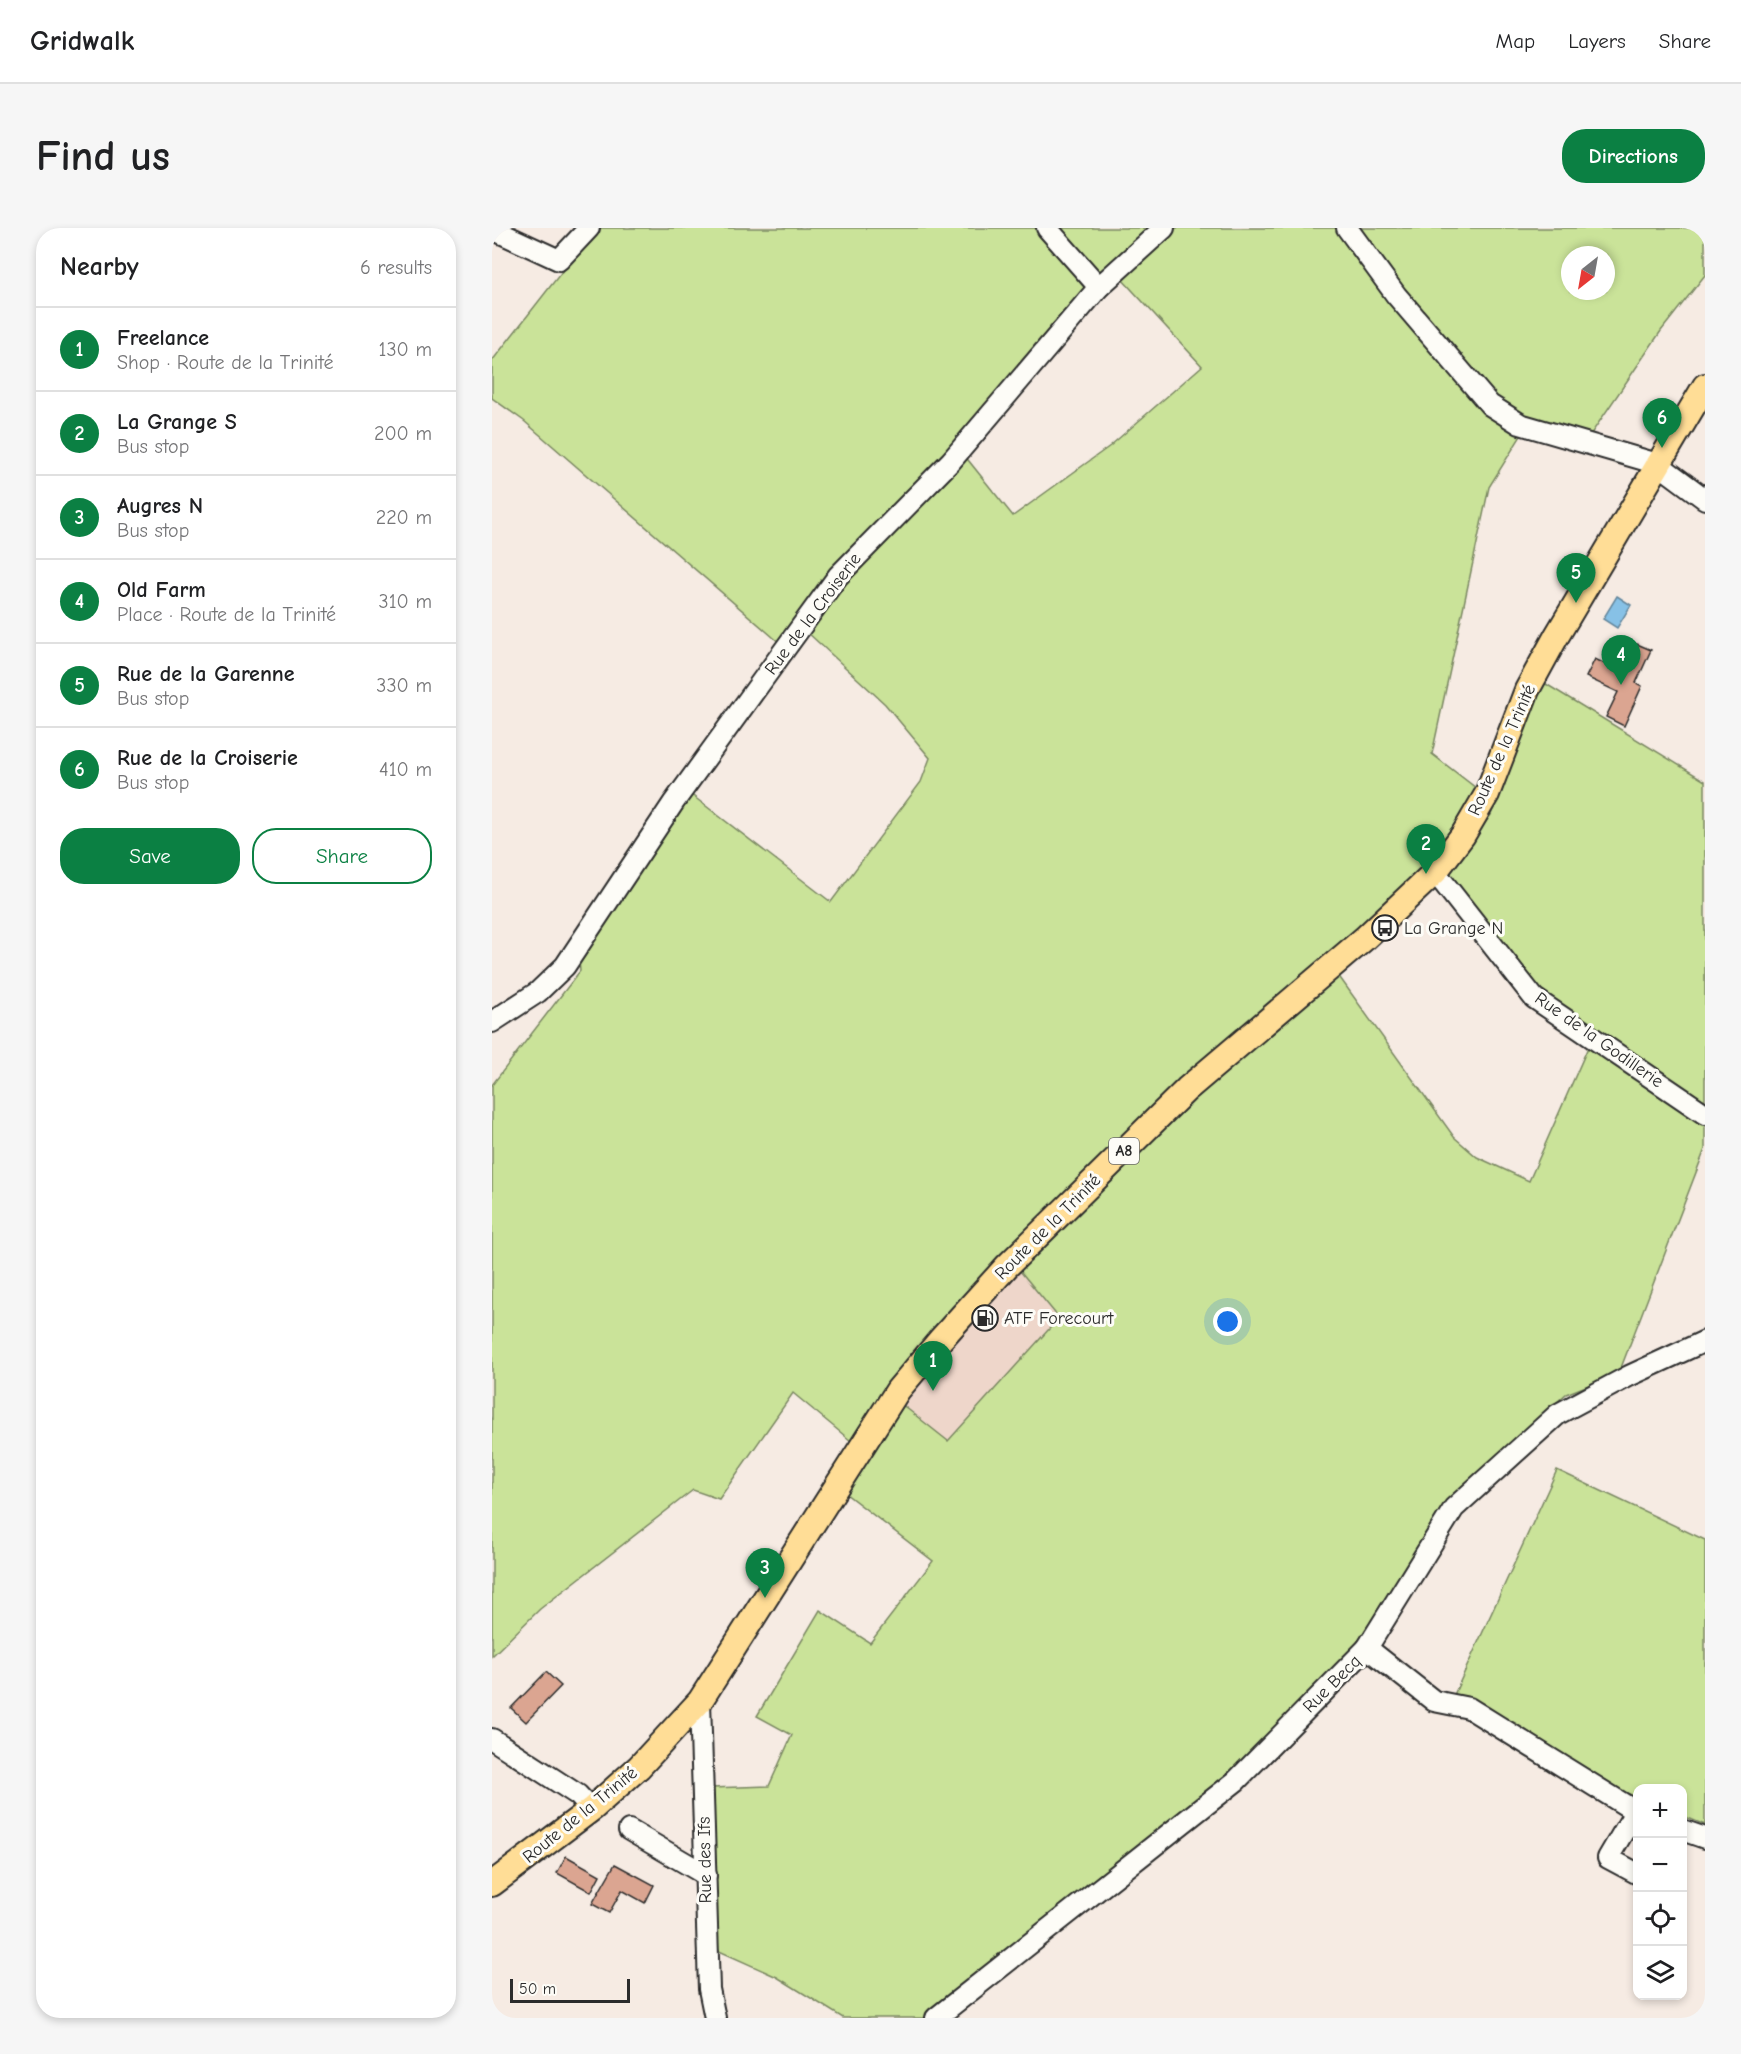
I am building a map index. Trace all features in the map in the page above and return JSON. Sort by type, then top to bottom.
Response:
[{"type":"main road","name":"Route de la Trinité","points":[[492,1884],[592,1810],[639,1767],[700,1701],[898,1390],[940,1339],[1007,1266],[1186,1089],[1365,938],[1435,872],[1463,835],[1487,794],[1527,690],[1705,386]]},
{"type":"street","points":[[492,230],[559,260],[589,228]]},
{"type":"street","points":[[1047,228],[1099,287]]},
{"type":"street","name":"Rue de la Croiserie","points":[[492,1022],[538,992],[564,966],[674,802],[838,576],[951,461],[1099,287],[1164,228]]},
{"type":"street","points":[[1347,228],[1396,295],[1490,405],[1520,424],[1658,464],[1705,499]]},
{"type":"street","name":"Rue de la Godillerie","points":[[1435,872],[1534,998],[1705,1114]]},
{"type":"street","name":"Rue Becq","points":[[936,2018],[1236,1780],[1367,1648],[1454,1508],[1558,1414],[1629,1376],[1705,1341]]},
{"type":"street","points":[[1367,1648],[1434,1701],[1469,1708],[1633,1811]]},
{"type":"street","name":"Rue des Ifs","points":[[700,1701],[709,1989],[714,2018]]},
{"type":"street","points":[[492,1739],[578,1795],[592,1810]]},
{"type":"street","points":[[1633,1818],[1608,1858],[1633,1871]]},
{"type":"street","points":[[629,1830],[706,1875]]},
{"type":"street","points":[[1687,1831],[1705,1838]]},
{"type":"shaded area","points":[[1016,1266],[1060,1318],[948,1441],[900,1403]]},
{"type":"green space","points":[[596,228],[1037,228],[1090,287],[781,644],[524,421],[492,398],[492,361]]},
{"type":"green space","points":[[1057,228],[1155,228],[1101,278]]},
{"type":"green space","points":[[1176,228],[1337,228],[1405,320],[1524,431],[1489,487],[1432,754],[1476,788],[1441,843],[1399,893],[878,1399],[851,1441],[793,1393],[719,1499],[693,1490],[540,1609],[492,1656],[492,1085],[580,971],[579,960],[689,793],[831,902],[921,782],[930,758],[885,704],[807,632],[842,579],[964,455],[1013,516],[1110,446],[1202,366],[1121,278]]},
{"type":"green space","points":[[1356,228],[1705,228],[1705,275],[1661,331],[1591,434],[1532,420],[1506,407],[1402,293]]},
{"type":"green space","points":[[1541,681],[1705,781],[1705,1106],[1542,995],[1445,875],[1491,815],[1524,720]]},
{"type":"green space","points":[[1338,975],[1454,1137],[1477,1157],[1529,1181],[1589,1045],[1705,1124],[1705,1149],[1619,1373],[1566,1394],[1449,1499],[1355,1646],[1285,1723],[1207,1794],[925,2018],[843,2018],[777,1977],[717,1950],[711,1788],[769,1786],[792,1735],[757,1716],[820,1610],[870,1643],[933,1561],[841,1490],[900,1403],[948,1441],[1059,1318],[1016,1266],[1193,1101]]},
{"type":"green space","points":[[1557,1470],[1705,1540],[1705,1825],[1687,1818],[1687,1784],[1633,1784],[1633,1795],[1616,1789],[1515,1723],[1454,1695]]},
{"type":"water","points":[[1617,596],[1631,605],[1617,628],[1603,619]]},
{"type":"building","points":[[1637,644],[1651,650],[1636,683],[1642,686],[1624,726],[1606,717],[1618,692],[1586,677],[1595,659],[1624,673]]},
{"type":"building","points":[[546,1672],[561,1686],[526,1722],[511,1708]]},
{"type":"building","points":[[566,1856],[600,1875],[591,1892],[557,1873]]},
{"type":"building","points":[[615,1864],[654,1885],[645,1903],[622,1890],[609,1913],[592,1904]]},
{"type":"place","name":"Rue de la Croiserie","points":[[1662,448]]},
{"type":"place","name":"Rue de la Garenne","points":[[1576,603]]},
{"type":"place","name":"Old Farm","points":[[1621,685]]},
{"type":"place","name":"La Grange S","points":[[1426,874]]},
{"type":"place","name":"La Grange N","points":[[1385,928]]},
{"type":"place","name":"ATF Forecourt","points":[[985,1318]]},
{"type":"place","name":"Freelance","points":[[933,1391]]},
{"type":"place","name":"Augres N","points":[[765,1598]]}]
